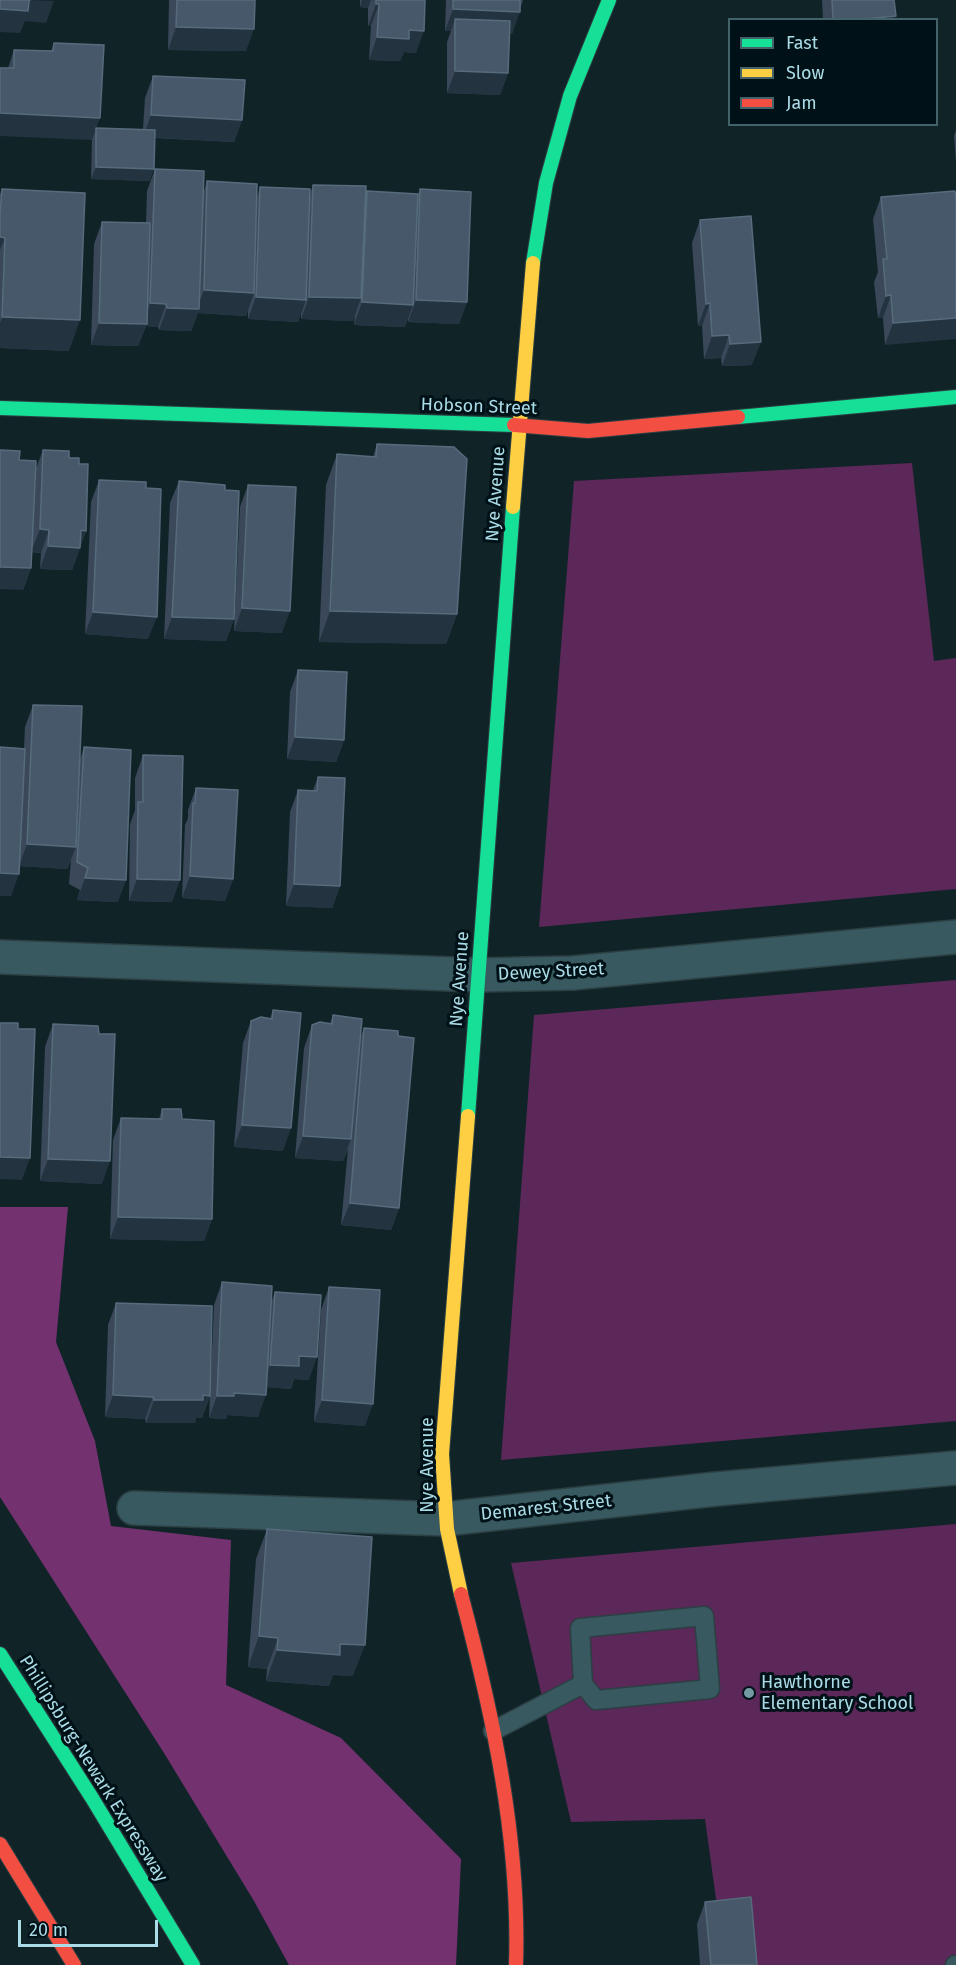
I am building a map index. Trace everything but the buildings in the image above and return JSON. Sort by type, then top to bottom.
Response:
[{"type":"main road","name":"Nye Avenue","points":[[516,1965],[519,1935],[510,1817],[445,1519],[442,1454],[531,274],[546,183],[570,96],[609,0]]},
{"type":"main road","name":"Hobson Street","points":[[0,408],[519,425],[588,431],[956,397]]},
{"type":"main road","name":"Phillipsburg-Newark Expressway","points":[[0,1654],[92,1798],[193,1965]]},
{"type":"main road","points":[[0,1844],[74,1965]]},
{"type":"street","name":"Dewey Street","points":[[0,957],[478,975],[573,973],[956,937]]},
{"type":"street","name":"Demarest Street","points":[[134,1508],[445,1519],[716,1489],[956,1468]]},
{"type":"lane","points":[[704,1616],[710,1689],[596,1700],[583,1684],[580,1628],[704,1616]]},
{"type":"lane","points":[[493,1731],[583,1684]]},
{"type":"shaded area","points":[[912,463],[934,661],[956,658],[956,889],[539,927],[574,481]]},
{"type":"shaded area","points":[[956,980],[956,1421],[501,1460],[534,1015]]},
{"type":"shaded area","points":[[0,1207],[68,1207],[56,1342],[95,1441],[111,1526],[231,1540],[226,1685],[341,1738],[461,1859],[456,1965],[289,1965],[254,1901],[164,1753],[0,1497]]},
{"type":"shaded area","name":"Hawthorne Elementary School","points":[[956,1524],[956,1965],[747,1965],[719,1921],[705,1819],[571,1822],[511,1563]]},
{"type":"traffic: fast","points":[[533,263],[546,183],[570,96],[609,0]]},
{"type":"traffic: fast","points":[[738,417],[956,397]]},
{"type":"traffic: fast","points":[[0,408],[514,425]]},
{"type":"traffic: fast","points":[[468,1116],[513,507]]},
{"type":"traffic: fast","points":[[0,1654],[92,1798],[193,1965]]},
{"type":"traffic: slow","points":[[513,507],[533,263]]},
{"type":"traffic: slow","points":[[461,1594],[447,1529],[442,1454],[468,1116]]},
{"type":"traffic: jam","points":[[514,425],[588,431],[738,417]]},
{"type":"traffic: jam","points":[[461,1594],[494,1731],[509,1824],[514,1871],[516,1965]]},
{"type":"traffic: jam","points":[[0,1844],[74,1965]]},
{"type":"place","name":"Hawthorne Elementary School","points":[[749,1693]]}]
